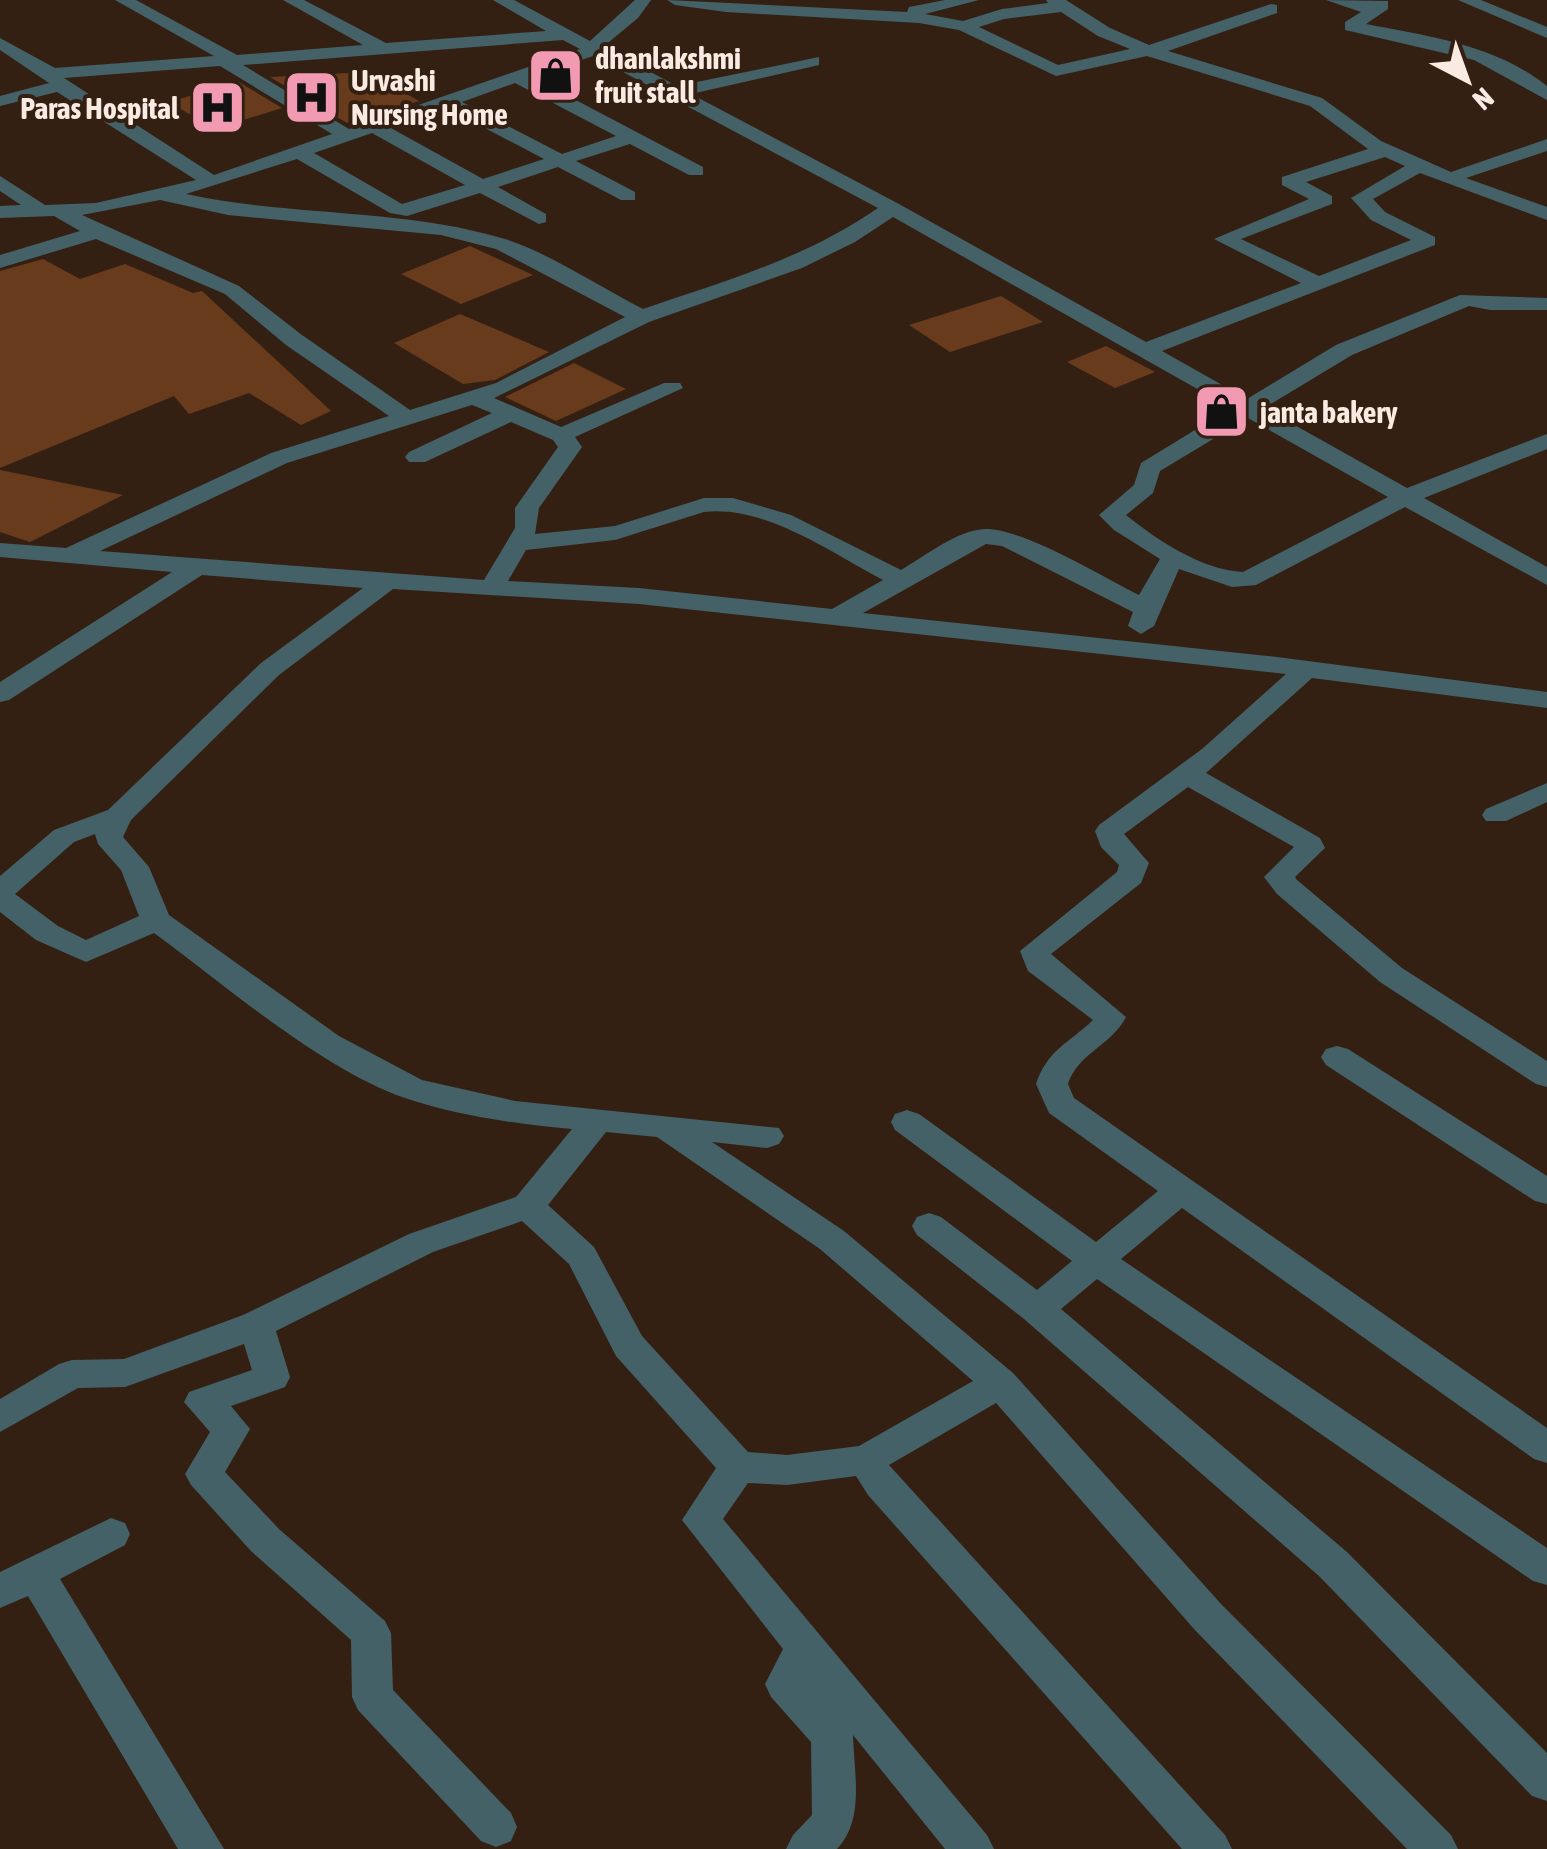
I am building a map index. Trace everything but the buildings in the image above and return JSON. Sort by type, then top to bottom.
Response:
[{"type":"street","points":[[123,0],[229,60],[346,135]]},
{"type":"street","points":[[291,0],[384,49]]},
{"type":"street","points":[[501,0],[892,208],[1547,577]]},
{"type":"street","points":[[0,212],[52,212],[163,195],[212,182],[591,51],[598,40],[638,10],[643,0]]},
{"type":"street","points":[[675,0],[839,14],[861,8],[964,26],[1056,71],[1210,34],[1271,8]]},
{"type":"street","points":[[818,0],[839,14]]},
{"type":"street","points":[[890,16],[971,0]]},
{"type":"street","points":[[1334,0],[1372,5]]},
{"type":"street","points":[[1466,0],[1547,33]]},
{"type":"street","points":[[964,26],[1060,3],[1104,32],[1148,51],[1316,102],[1386,150],[1453,180],[1547,214]]},
{"type":"street","points":[[1372,5],[1351,26],[1446,46],[1525,78],[1547,95]]},
{"type":"street","points":[[0,101],[56,80],[229,60],[562,35]]},
{"type":"street","points":[[0,43],[212,182]]},
{"type":"street","points":[[672,93],[813,61]]},
{"type":"street","points":[[519,78],[696,172]]},
{"type":"street","points":[[449,102],[628,196]]},
{"type":"street","points":[[374,126],[539,218]]},
{"type":"street","points":[[297,151],[401,210],[632,137]]},
{"type":"street","points":[[1453,180],[1462,172],[1547,146]]},
{"type":"street","points":[[1318,283],[1224,239],[1325,200],[1288,181],[1386,150]]},
{"type":"street","points":[[1146,350],[1428,241],[1378,216],[1361,198],[1420,165]]},
{"type":"street","points":[[0,182],[52,212],[232,290],[294,340],[404,418]]},
{"type":"street","points":[[163,195],[228,209],[441,229],[503,245],[641,317]]},
{"type":"street","points":[[70,556],[279,458],[475,398],[547,368],[641,317],[796,264],[848,238],[892,208]]},
{"type":"street","points":[[0,262],[97,232]]},
{"type":"street","points":[[1547,304],[1490,304],[1467,299],[1344,350],[1150,468],[1145,488],[1112,510],[1115,519],[1174,557],[1229,580],[1246,580],[1406,497],[1547,441]]},
{"type":"street","points":[[561,435],[672,388]]},
{"type":"street","points":[[475,398],[561,435],[570,448],[527,508],[527,528],[491,588]]},
{"type":"street","points":[[418,457],[511,412]]},
{"type":"street","points":[[518,543],[586,538],[644,526],[710,504],[726,504],[767,514],[902,580]]},
{"type":"street","points":[[835,618],[970,541],[998,537],[1147,610]]},
{"type":"street","points":[[0,550],[387,582],[638,596],[1306,669],[1547,700]]},
{"type":"street","points":[[1132,650],[1157,582],[1174,557]]},
{"type":"street","points":[[0,694],[197,567]]},
{"type":"street","points":[[387,582],[270,668],[118,816],[108,838],[134,868],[156,920],[328,1044],[413,1089],[515,1112],[767,1136]]},
{"type":"street","points":[[1306,669],[1279,698],[1188,775],[1110,831],[1111,841],[1134,864],[1131,876],[1035,952],[1040,964],[1110,1016],[1106,1025],[1062,1056],[1052,1084],[1061,1105],[1179,1192],[1547,1448]]},
{"type":"street","points":[[1188,775],[1310,844],[1311,848],[1280,873],[1287,888],[1391,974],[1547,1076]]},
{"type":"street","points":[[1496,815],[1547,791]]},
{"type":"street","points":[[118,816],[64,836],[0,894],[47,933],[86,952],[156,920]]},
{"type":"street","points":[[1336,1057],[1547,1192]]},
{"type":"street","points":[[0,1417],[72,1374],[125,1373],[256,1325],[422,1243],[528,1206],[598,1120]]},
{"type":"street","points":[[907,1122],[1096,1260],[1547,1569]]},
{"type":"street","points":[[664,1126],[832,1240],[1000,1383],[1208,1617],[1436,1849]]},
{"type":"street","points":[[1037,1309],[1179,1192]]},
{"type":"street","points":[[528,1206],[582,1256],[629,1346],[738,1467],[787,1470],[866,1460],[1000,1383]]},
{"type":"street","points":[[930,1226],[1037,1309],[1333,1564],[1547,1782]]},
{"type":"street","points":[[256,1325],[272,1377],[202,1402],[231,1429],[204,1474],[265,1540],[370,1633],[373,1697],[496,1827]]},
{"type":"street","points":[[866,1460],[880,1484],[1210,1849]]},
{"type":"street","points":[[738,1467],[701,1520],[972,1849]]},
{"type":"street","points":[[111,1534],[18,1582],[202,1849]]},
{"type":"street","points":[[805,1646],[786,1684],[832,1735],[834,1770],[834,1822],[808,1849]]},
{"type":"place","name":"dhanlakshmi fruit stall","points":[[556,75]]},
{"type":"place","name":"Urvashi Nursing Home","points":[[312,97]]},
{"type":"place","name":"Paras Hospital","points":[[218,108]]},
{"type":"place","name":"janta bakery","points":[[1221,412]]}]
